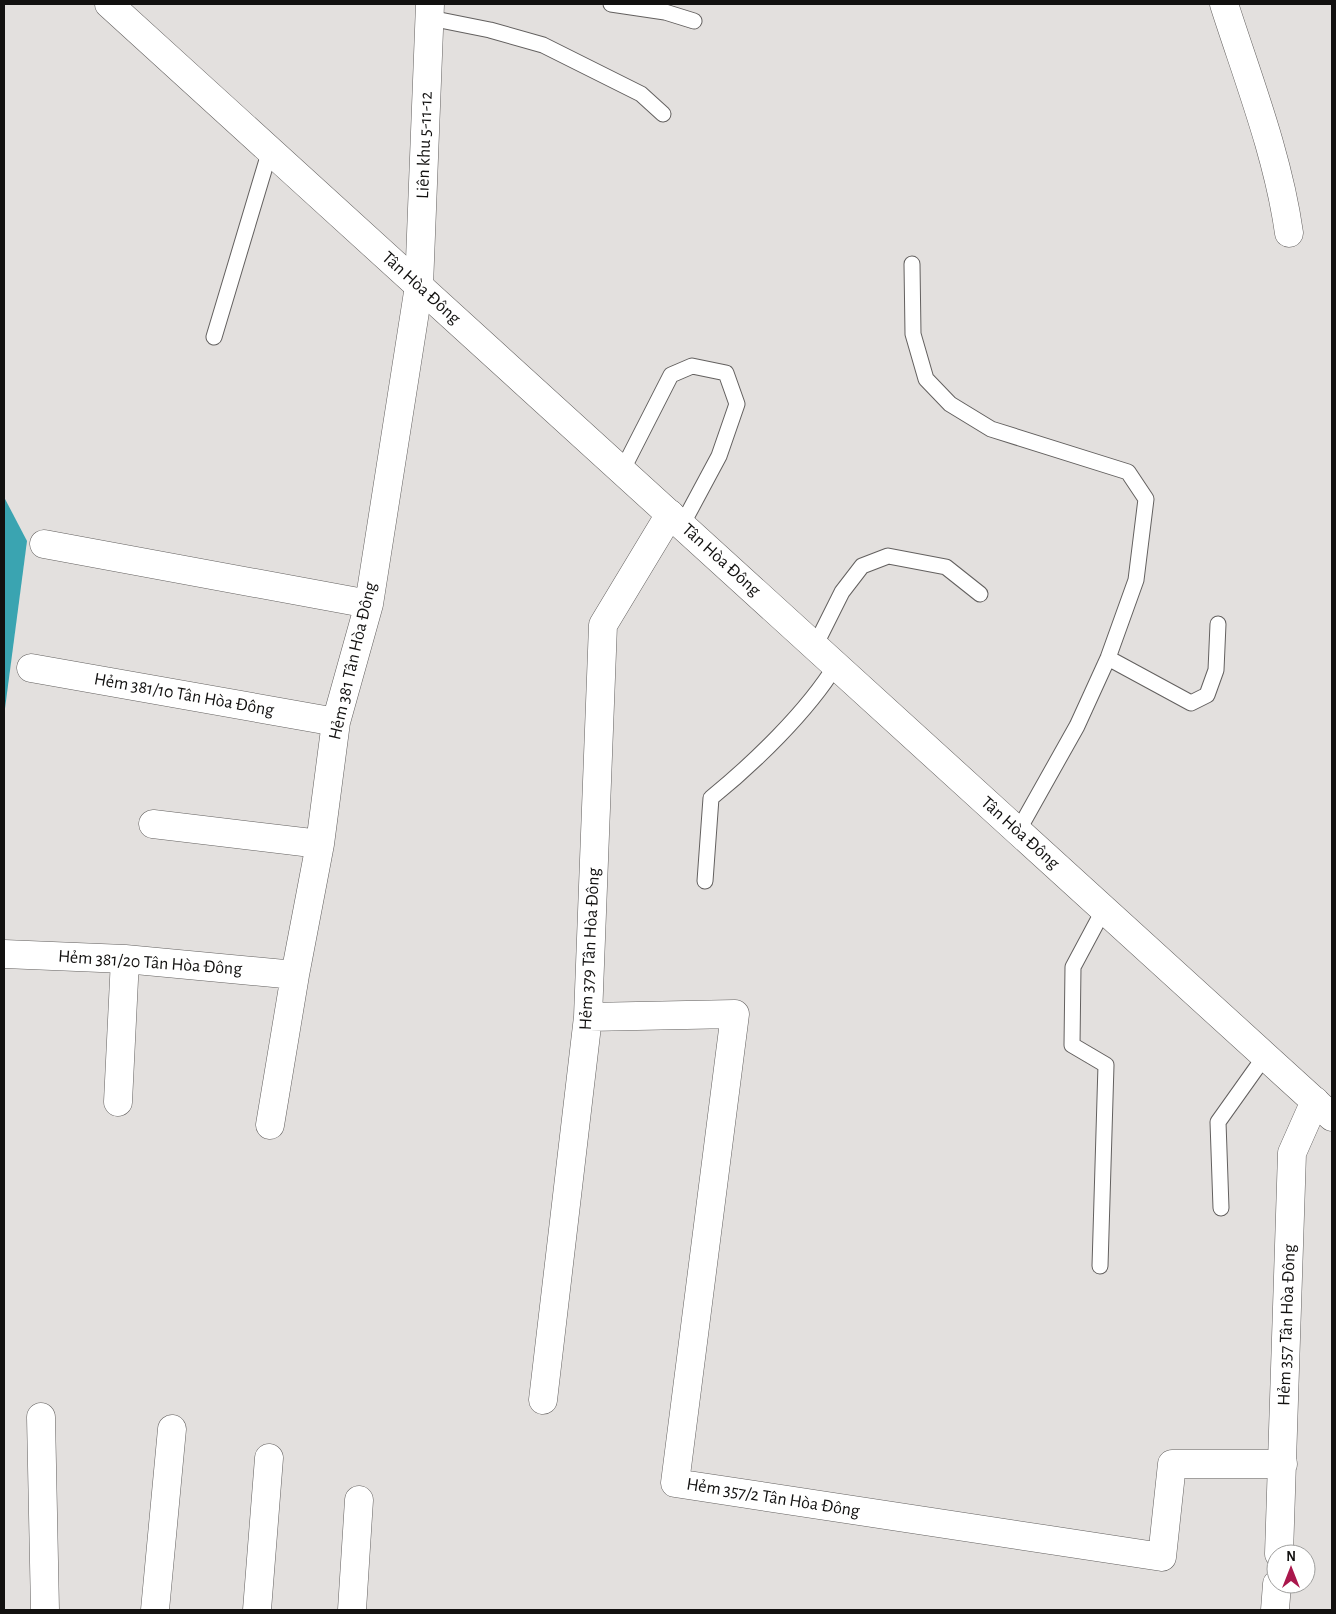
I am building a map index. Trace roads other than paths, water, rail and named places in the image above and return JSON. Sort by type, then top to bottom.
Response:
[{"type":"street","name":"Tân Hòa Đông","points":[[109,4],[1265,1056],[1326,1107]]},
{"type":"street","points":[[1224,4],[1286,207],[1289,234]]},
{"type":"street","name":"Liên khu 5-11-12","points":[[419,286],[430,11]]},
{"type":"street","name":"Hẻm 381 Tân Hòa Đông","points":[[270,1125],[295,975],[320,844],[336,722],[369,604],[419,286]]},
{"type":"street","name":"Hẻm 379 Tân Hòa Đông","points":[[542,1400],[588,1017],[603,625],[676,520]]},
{"type":"street","points":[[44,544],[369,604]]},
{"type":"street","name":"Hẻm 381/10 Tân Hòa Đông","points":[[31,668],[336,722]]},
{"type":"street","points":[[153,824],[320,844]]},
{"type":"street","name":"Hẻm 381/20 Tân Hòa Đông","points":[[4,954],[125,959],[295,975]]},
{"type":"street","points":[[118,1102],[125,959]]},
{"type":"street","name":"Hẻm 357/2 Tân Hòa Đông","points":[[588,1017],[735,1014],[676,1483],[1162,1557],[1172,1464],[1283,1464]]},
{"type":"street","name":"Hẻm 357 Tân Hòa Đông","points":[[1279,1544],[1292,1154],[1326,1107]]},
{"type":"street","points":[[41,1417],[45,1610]]},
{"type":"street","points":[[155,1610],[172,1429]]},
{"type":"street","points":[[256,1610],[269,1458]]},
{"type":"street","points":[[352,1610],[359,1500]]},
{"type":"street","points":[[1275,1610],[1276,1594]]},
{"type":"lane","points":[[610,4],[664,12],[694,22]]},
{"type":"lane","points":[[430,11],[542,45],[641,94],[662,114]]},
{"type":"lane","points":[[214,337],[270,150]]},
{"type":"lane","points":[[912,264],[914,334],[926,380],[950,404],[991,429],[1128,472],[1146,499],[1136,580],[1108,658],[1077,726],[1018,831]]},
{"type":"lane","points":[[622,471],[670,376],[692,366],[726,374],[737,404],[719,456],[676,520]]},
{"type":"lane","points":[[815,646],[842,592],[862,566],[888,556],[946,567],[980,594]]},
{"type":"lane","points":[[1108,658],[1191,703],[1207,695],[1216,670],[1218,624]]},
{"type":"lane","points":[[705,880],[711,798],[749,767],[825,683],[836,665]]},
{"type":"lane","points":[[1100,1266],[1106,1065],[1072,1045],[1073,967],[1104,909]]},
{"type":"lane","points":[[1221,1208],[1218,1122],[1265,1056]]},
{"type":"water","points":[[4,497],[27,541],[4,716]]}]
